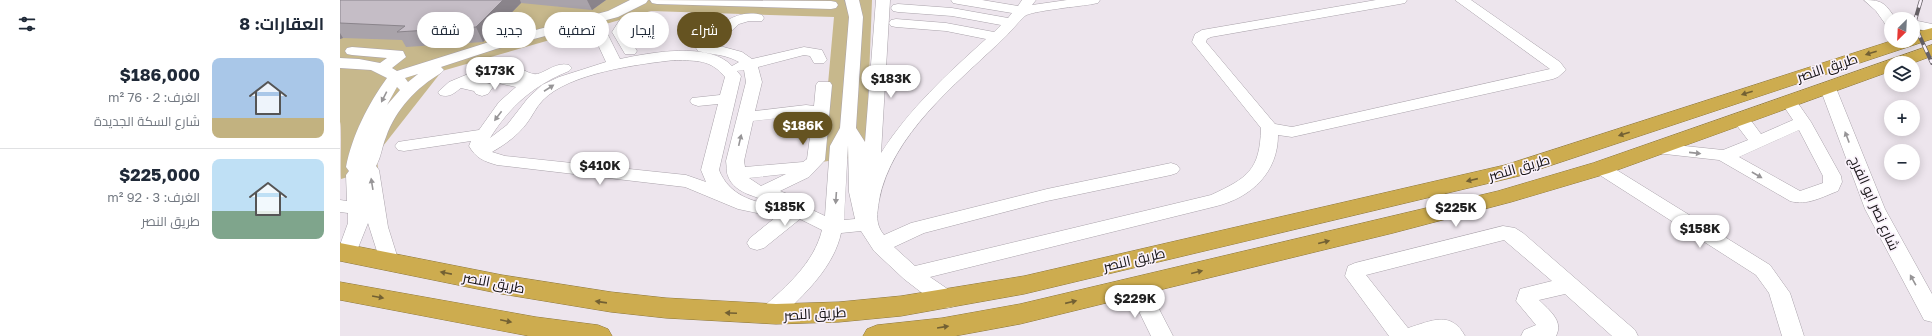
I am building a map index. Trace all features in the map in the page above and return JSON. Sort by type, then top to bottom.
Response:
[{"type":"highway","name":"طريق النصر","points":[[1920,41],[1932,33]]},
{"type":"highway","name":"طريق النصر","points":[[343,252],[561,296],[611,303],[704,311],[770,314],[840,312],[902,307],[1024,285],[1510,171],[1904,48]]},
{"type":"highway","name":"طريق النصر","points":[[877,336],[981,321],[1138,287],[1503,197],[1601,168],[1884,68]]},
{"type":"highway","points":[[340,290],[536,327],[598,336]]},
{"type":"street","points":[[536,34],[613,14],[641,0]]},
{"type":"street","points":[[657,0],[830,5]]},
{"type":"street","points":[[770,314],[786,300],[812,271],[829,242],[833,226],[839,146],[848,128],[856,16],[852,0]]},
{"type":"street","points":[[856,16],[863,0]]},
{"type":"street","points":[[858,185],[868,168],[873,148],[883,0]]},
{"type":"street","points":[[942,16],[960,0],[1025,6],[1093,0]]},
{"type":"street","points":[[912,274],[1217,200],[1246,185],[1265,165],[1270,146],[1269,128],[1199,42],[1200,37],[1207,33],[1400,0]]},
{"type":"street","points":[[1269,128],[1292,132],[1553,74],[1558,70],[1555,64],[1462,0]]},
{"type":"street","points":[[867,224],[872,190],[878,174],[895,145],[950,80],[997,37],[1025,6]]},
{"type":"street","points":[[898,8],[942,16],[1010,23]]},
{"type":"street","points":[[732,22],[746,17],[757,18]]},
{"type":"street","points":[[896,23],[946,27],[997,37]]},
{"type":"street","points":[[1920,39],[1932,28]]},
{"type":"street","points":[[346,49],[358,37]]},
{"type":"street","points":[[730,69],[792,46],[804,40]]},
{"type":"street","points":[[340,63],[406,72],[436,65],[489,48]]},
{"type":"street","points":[[363,163],[385,123],[406,90],[420,78],[440,68],[491,48]]},
{"type":"street","points":[[607,48],[613,59]]},
{"type":"street","points":[[404,146],[482,143],[510,131],[519,123],[533,100],[548,88],[579,73],[630,51],[681,48]]},
{"type":"street","points":[[705,48],[731,52],[748,62],[754,76],[735,172],[745,185],[765,199],[774,211],[797,211],[833,226],[867,224]]},
{"type":"street","points":[[343,252],[355,232],[368,127],[389,52],[346,49]]},
{"type":"street","points":[[748,62],[804,51],[817,53],[819,60]]},
{"type":"street","points":[[726,195],[719,196],[698,184],[686,181],[497,160],[486,156],[482,143],[511,98],[534,81],[556,71],[613,59],[696,57],[715,60],[730,69],[732,81],[710,170],[715,184],[726,195],[737,201],[765,199],[810,168],[816,160],[819,90],[811,99],[803,102],[747,112]]},
{"type":"street","points":[[503,63],[516,74],[534,81]]},
{"type":"street","points":[[446,92],[451,87],[487,67],[496,77],[507,80],[534,81]]},
{"type":"street","points":[[383,70],[406,90]]},
{"type":"street","points":[[464,81],[469,86],[483,86],[486,89],[507,80]]},
{"type":"street","name":"شارع نصر ابو الفرج","points":[[1828,88],[1875,209],[1932,314]]},
{"type":"street","points":[[698,101],[727,99]]},
{"type":"street","points":[[1656,148],[1723,155],[1797,197],[1804,197],[1831,186],[1833,182],[1832,176],[1803,122],[1789,102]]},
{"type":"street","points":[[747,112],[806,110],[812,112],[814,115],[813,117]]},
{"type":"street","points":[[1740,119],[1759,142]]},
{"type":"street","points":[[1723,155],[1759,142],[1803,122]]},
{"type":"street","points":[[848,128],[856,138],[859,150],[859,201],[867,224],[893,260],[947,300]]},
{"type":"street","points":[[681,172],[710,170],[735,172],[800,167]]},
{"type":"street","points":[[1601,168],[1763,270],[1782,294],[1793,336]]},
{"type":"street","points":[[881,245],[899,235],[918,228],[1047,195],[1171,169]]},
{"type":"street","points":[[358,209],[381,239],[389,262]]},
{"type":"street","points":[[758,243],[797,211]]},
{"type":"street","points":[[1402,336],[1356,276],[1355,271],[1503,233],[1513,235],[1627,336]]},
{"type":"street","points":[[1532,336],[1548,330],[1549,326],[1527,301],[1528,295],[1569,285]]},
{"type":"street","points":[[1138,287],[1162,336]]},
{"type":"street","points":[[1410,336],[1442,327],[1446,328],[1454,336]]},
{"type":"shaded area","points":[[340,0],[872,0],[866,156],[821,162],[834,17],[732,14],[732,12],[651,11],[617,12],[617,21],[609,23],[609,12],[544,12],[544,42],[536,44],[536,12],[482,12],[482,48],[522,48],[442,71],[376,155],[378,168],[341,179]]},
{"type":"building","points":[[340,0],[503,0],[491,12],[482,12],[482,21],[476,27],[474,27],[474,12],[417,12],[417,31],[397,32],[405,26],[340,23]]},
{"type":"railway","points":[[1921,0],[1914,24],[1932,63]]}]
